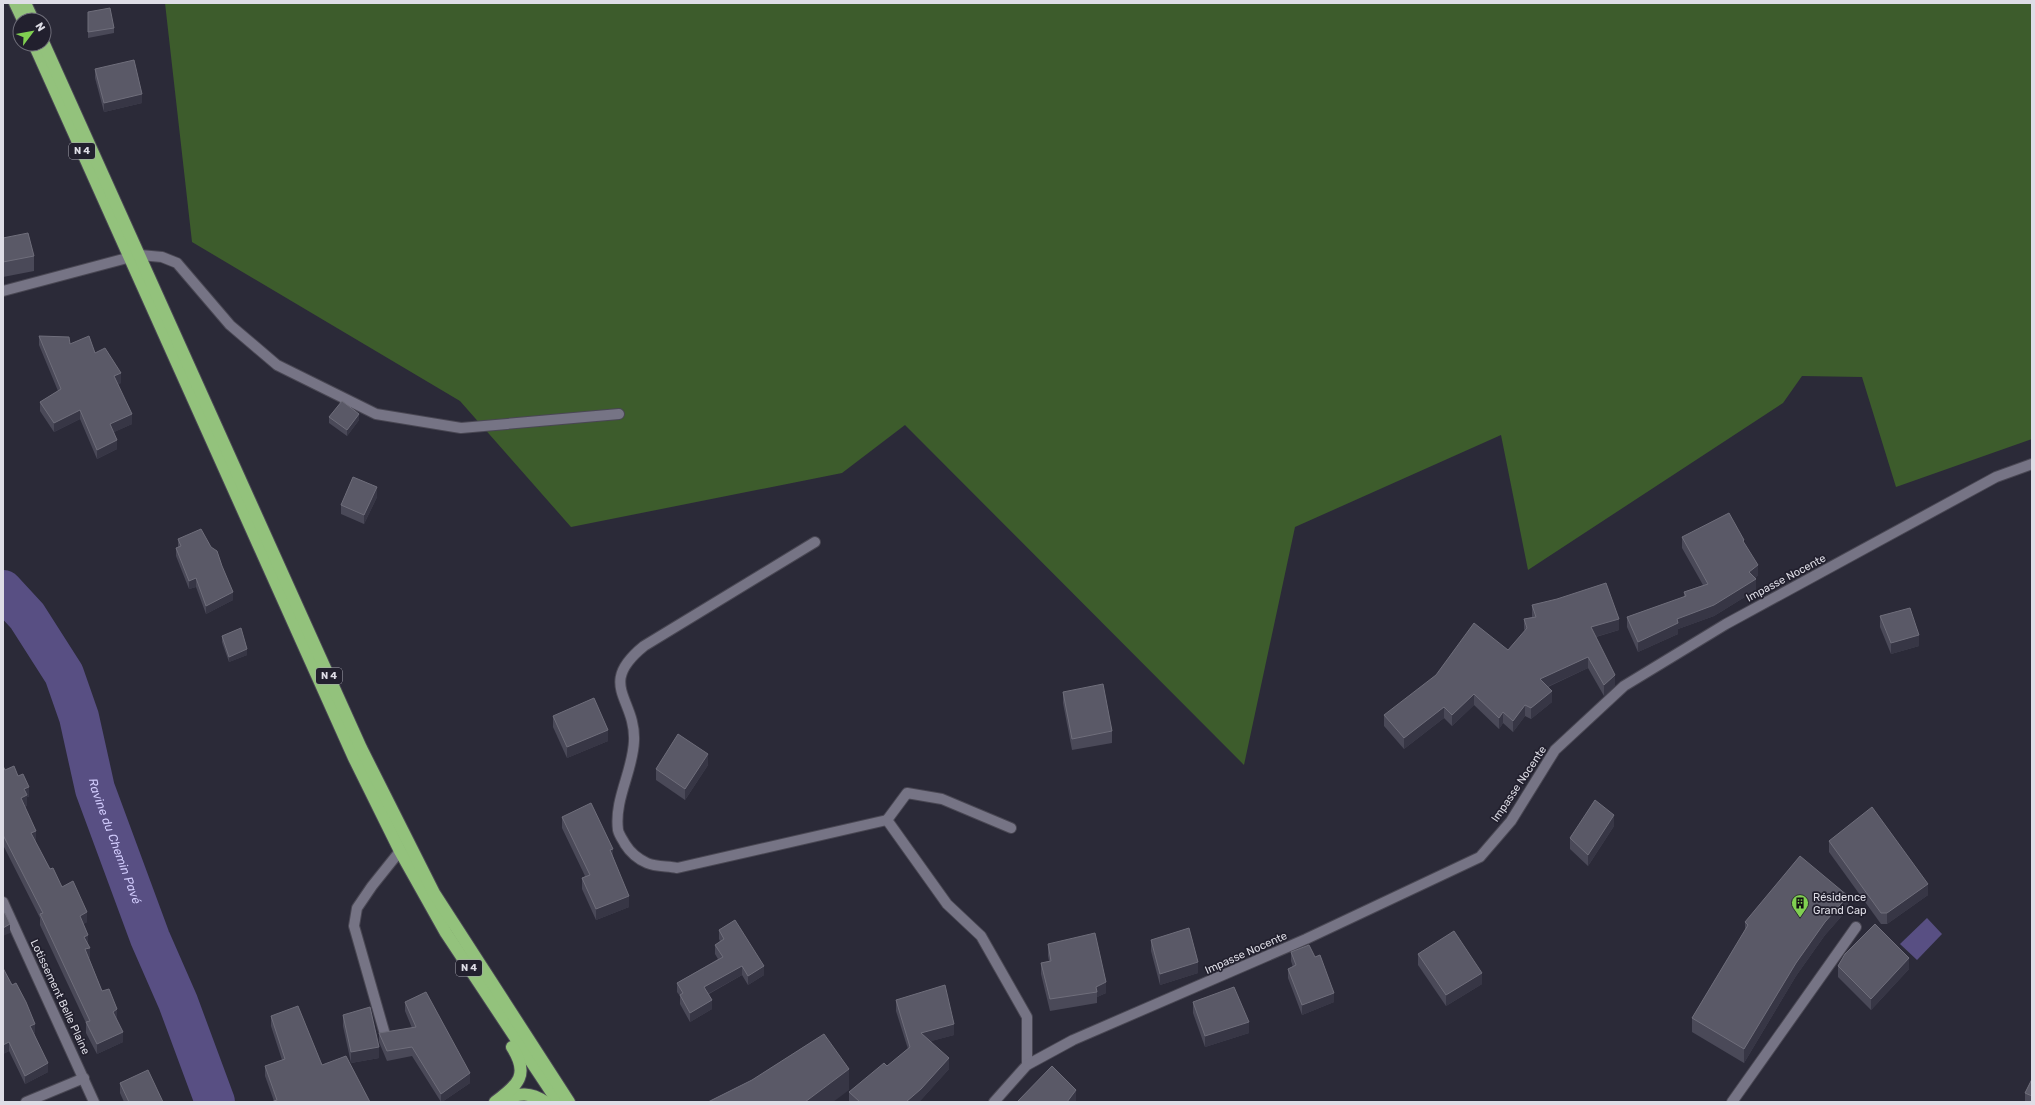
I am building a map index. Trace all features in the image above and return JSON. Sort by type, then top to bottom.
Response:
[{"type":"highway","name":"N 4","points":[[38,52],[135,256],[361,748],[434,893],[569,1102]]},
{"type":"highway","name":"N 4","points":[[47,52],[351,751],[400,851],[446,933],[558,1102]]},
{"type":"highway","points":[[479,984],[479,995],[519,1057],[522,1068],[520,1076],[514,1087],[495,1102]]},
{"type":"highway","points":[[495,1102],[510,1096],[526,1093],[536,1095],[546,1102]]},
{"type":"street","points":[[3,291],[135,256],[162,257],[177,264],[230,325],[277,365],[376,414],[460,428],[618,414]]},
{"type":"street","name":"Impasse Nocente","points":[[994,1102],[1027,1065],[1073,1040],[1306,939],[1480,857],[1511,821],[1555,750],[1624,686],[1733,620],[1996,477],[2032,464]]},
{"type":"street","points":[[815,542],[644,646],[628,658],[620,677],[622,693],[629,712],[634,739],[634,750],[619,801],[618,831],[630,852],[648,863],[677,868],[886,820],[907,793],[942,798],[1011,828]]},
{"type":"street","points":[[886,820],[947,904],[980,936],[984,942],[1027,1017],[1027,1065]]},
{"type":"street","points":[[384,1031],[354,926],[357,908],[372,886],[400,851]]},
{"type":"street","name":"Lotissement Belle Plaine","points":[[3,902],[94,1102]]},
{"type":"street","points":[[1732,1102],[1856,927]]},
{"type":"street","points":[[26,1102],[84,1078]]},
{"type":"green space","points":[[165,3],[2032,3],[2032,439],[1896,487],[1862,377],[1802,376],[1783,403],[1528,570],[1501,435],[1295,527],[1244,765],[905,425],[842,473],[571,527],[460,401],[192,242]]},
{"type":"shaded area","points":[[1927,918],[1942,934],[1917,960],[1900,944]]},
{"type":"building","points":[[110,8],[114,28],[88,32],[88,12]]},
{"type":"building","points":[[134,60],[142,94],[104,103],[95,69]]},
{"type":"building","points":[[28,233],[34,256],[3,262],[3,238]]},
{"type":"building","points":[[39,336],[69,337],[70,344],[89,336],[95,353],[105,348],[121,373],[114,376],[132,414],[110,424],[117,440],[97,450],[80,410],[54,423],[40,402],[61,389]]},
{"type":"building","points":[[342,401],[359,414],[347,430],[329,417]]},
{"type":"building","points":[[353,477],[377,487],[364,515],[341,505]]},
{"type":"building","points":[[1729,513],[1744,540],[1743,541],[1758,565],[1749,572],[1756,579],[1714,605],[1677,619],[1678,623],[1638,642],[1627,617],[1686,596],[1684,592],[1708,584],[1682,537]]},
{"type":"building","points":[[201,529],[211,547],[217,551],[233,592],[206,606],[196,578],[189,581],[176,548],[181,546],[178,539]]},
{"type":"building","points":[[1606,583],[1619,619],[1591,627],[1615,675],[1604,685],[1588,657],[1540,679],[1552,691],[1531,708],[1525,705],[1513,721],[1503,712],[1499,718],[1474,694],[1452,715],[1444,707],[1404,738],[1384,715],[1436,675],[1474,623],[1508,650],[1527,628],[1524,619],[1536,617],[1532,605],[1557,599]]},
{"type":"building","points":[[1910,608],[1919,635],[1891,643],[1880,616]]},
{"type":"building","points":[[241,628],[247,649],[229,657],[222,636]]},
{"type":"building","points":[[1103,684],[1112,731],[1072,739],[1063,692]]},
{"type":"building","points":[[594,698],[608,730],[567,747],[553,716]]},
{"type":"building","points":[[678,734],[708,754],[685,789],[656,769]]},
{"type":"building","points":[[3,766],[5,770],[14,766],[18,776],[23,774],[29,787],[24,789],[27,795],[21,798],[36,831],[31,833],[50,869],[53,868],[62,887],[73,881],[87,912],[80,916],[88,935],[84,937],[90,948],[85,949],[102,991],[109,989],[117,1009],[113,1012],[123,1032],[97,1044],[86,1022],[90,1021],[40,914],[43,913],[3,835]]},
{"type":"building","points":[[1595,800],[1614,815],[1588,855],[1570,838]]},
{"type":"building","points":[[591,803],[613,849],[610,850],[629,896],[596,909],[582,878],[590,875],[562,817]]},
{"type":"building","name":"Résidence Grand Cap","points":[[1872,807],[1928,884],[1887,913],[1881,913],[1829,841]]},
{"type":"building","points":[[1800,856],[1848,896],[1825,922],[1796,963],[1744,1049],[1692,1018],[1748,925],[1745,922]]},
{"type":"building","points":[[3,913],[5,913],[10,924],[3,928]]},
{"type":"building","points":[[735,920],[764,966],[748,976],[742,966],[704,987],[712,1000],[690,1013],[680,995],[683,993],[677,983],[723,957],[715,945],[724,939],[719,930]]},
{"type":"building","name":"Résidence Grand Cap","points":[[1875,924],[1909,958],[1871,999],[1838,966],[1845,954]]},
{"type":"building","points":[[1189,928],[1198,962],[1160,974],[1151,940]]},
{"type":"building","points":[[1454,931],[1482,973],[1446,995],[1418,954]]},
{"type":"building","points":[[1095,933],[1106,982],[1096,987],[1097,992],[1050,999],[1041,963],[1051,961],[1048,944]]},
{"type":"building","points":[[1309,945],[1315,957],[1320,955],[1334,993],[1302,1005],[1288,969],[1296,965],[1291,952]]},
{"type":"building","points":[[3,968],[12,985],[16,983],[26,1002],[35,1024],[30,1026],[48,1063],[25,1076],[9,1042],[3,1045]]},
{"type":"building","points":[[945,985],[954,1024],[921,1033],[949,1058],[921,1089],[906,1102],[860,1102],[849,1092],[884,1063],[887,1066],[910,1047],[896,1000]]},
{"type":"building","points":[[1234,987],[1249,1022],[1205,1036],[1193,1002]]},
{"type":"building","points":[[426,992],[470,1073],[441,1094],[412,1047],[387,1051],[379,1033],[416,1027],[405,1002]]},
{"type":"building","points":[[298,1006],[322,1065],[346,1056],[370,1102],[271,1102],[277,1100],[265,1066],[285,1059],[271,1016]]},
{"type":"building","points":[[370,1007],[379,1047],[351,1052],[343,1015]]},
{"type":"building","points":[[824,1034],[849,1069],[805,1102],[708,1102],[752,1080]]},
{"type":"building","points":[[1052,1066],[1076,1090],[1067,1102],[1017,1102]]},
{"type":"building","points":[[148,1070],[163,1102],[129,1102],[120,1083]]},
{"type":"building","points":[[2032,1079],[2032,1096],[2025,1093]]},
{"type":"waterway","name":"Ravine du Chemin Pavé","points":[[3,590],[27,616],[64,674],[79,717],[95,789],[150,938],[178,1002],[215,1102]]},
{"type":"place","name":"Résidence Grand Cap","points":[[1800,918]]}]
